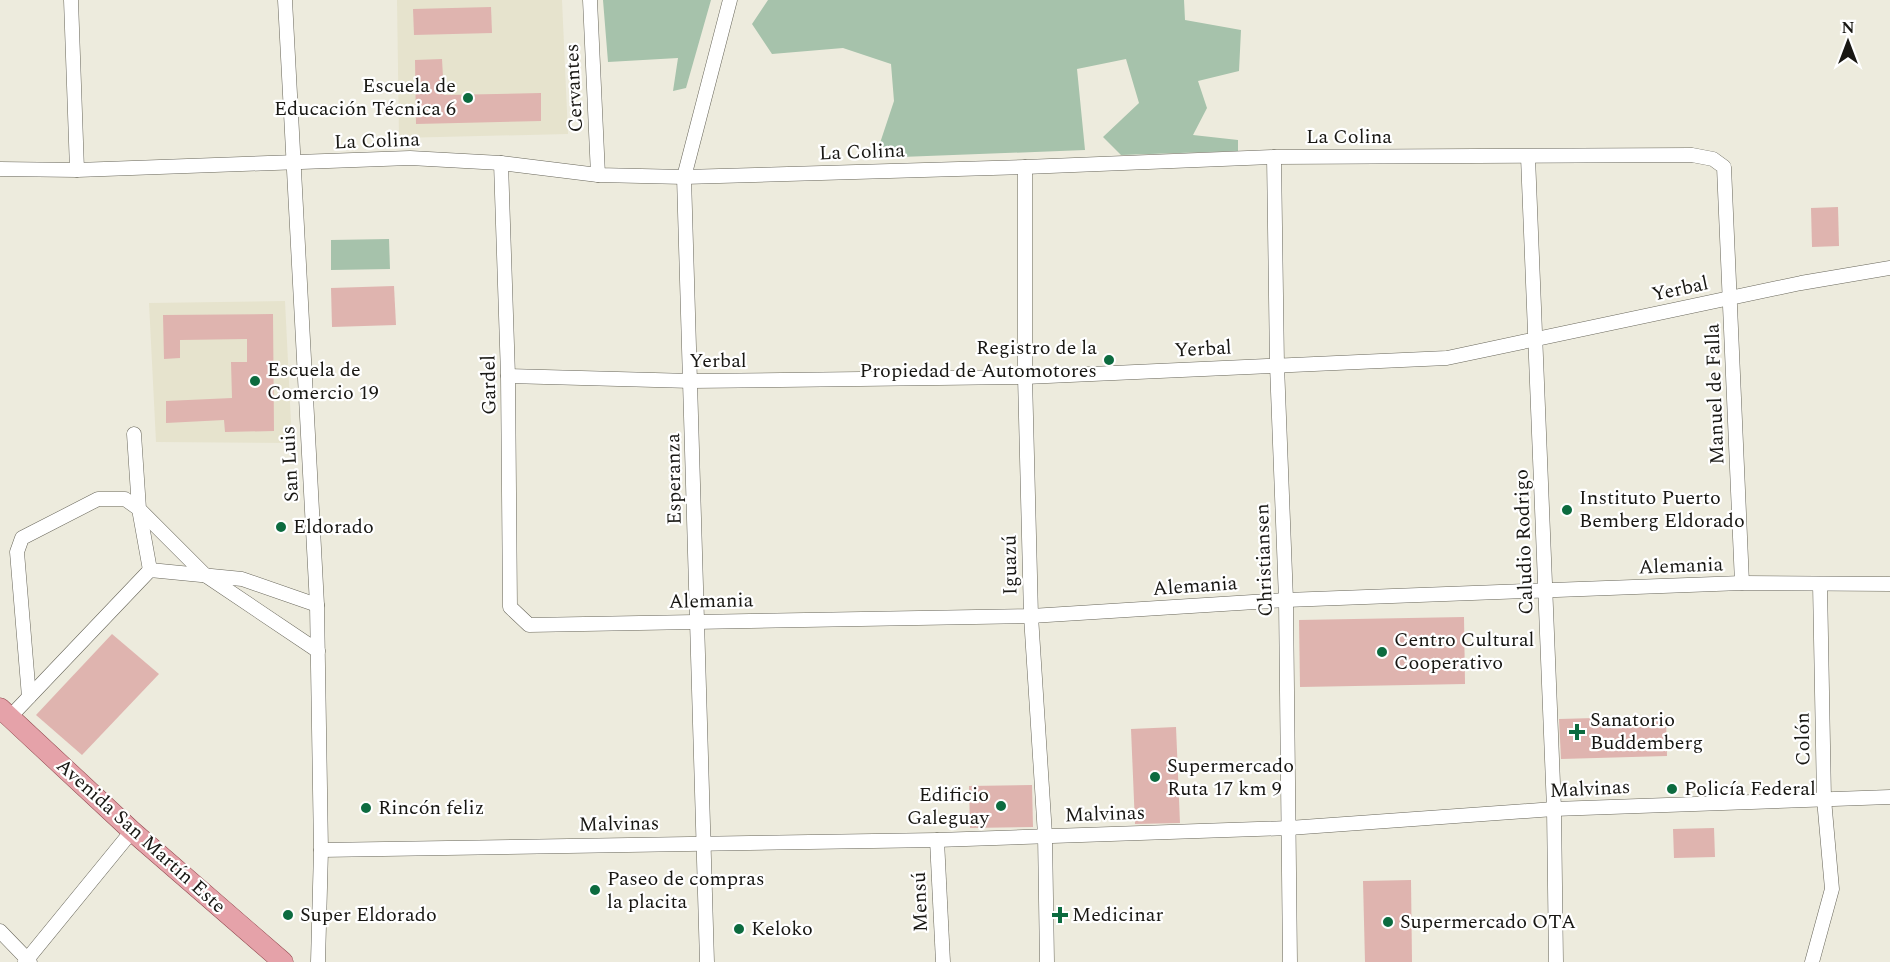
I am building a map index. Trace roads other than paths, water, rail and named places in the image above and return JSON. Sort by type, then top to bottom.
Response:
[{"type":"main road","name":"Avenida San Martín Este","points":[[5,712],[132,831],[283,962]]},
{"type":"street","points":[[71,0],[77,170]]},
{"type":"street","name":"San Luis","points":[[285,0],[317,605],[321,850],[318,962]]},
{"type":"street","name":"Cervantes","points":[[590,0],[598,175]]},
{"type":"street","name":"Esperanza","points":[[707,962],[684,177],[730,0]]},
{"type":"street","name":"La Colina","points":[[0,169],[77,170],[410,158],[501,163],[598,175],[684,177],[1274,157],[1692,155],[1713,159],[1724,167]]},
{"type":"street","name":"Christiansen","points":[[1274,157],[1277,365],[1286,600],[1290,962]]},
{"type":"street","name":"Caludio Rodrigo","points":[[1528,157],[1554,810],[1556,962]]},
{"type":"street","name":"Gardel","points":[[501,163],[508,375],[510,607]]},
{"type":"street","name":"Iguazú","points":[[1025,167],[1025,377],[1031,616],[1045,835],[1047,962]]},
{"type":"street","name":"Manuel de Falla","points":[[1724,167],[1742,583]]},
{"type":"street","name":"Yerbal","points":[[508,375],[691,381],[1025,377],[1447,358],[1801,283],[1890,268]]},
{"type":"street","points":[[134,434],[139,509],[150,570]]},
{"type":"street","points":[[29,697],[17,552],[22,538],[98,500],[125,499],[139,509],[205,575],[318,651]]},
{"type":"street","points":[[150,570],[242,579],[317,605]]},
{"type":"street","points":[[5,712],[29,697],[150,570]]},
{"type":"street","name":"Alemania","points":[[510,607],[529,625],[1031,616],[1286,600],[1742,583],[1890,584]]},
{"type":"street","name":"Colón","points":[[1812,962],[1832,889],[1824,799],[1820,584]]},
{"type":"street","name":"Malvinas","points":[[321,850],[937,840],[1289,828],[1554,810],[1890,797]]},
{"type":"street","points":[[0,931],[27,961],[132,831]]},
{"type":"street","name":"Mensú","points":[[937,840],[942,962]]},
{"type":"place","name":"Escuela de Educación Técnica 6","points":[[468,98]]},
{"type":"place","name":"Registro de la Propiedad de Automotores","points":[[1109,360]]},
{"type":"place","name":"Escuela de Comercio 19","points":[[255,381]]},
{"type":"place","name":"Instituto Puerto Bemberg Eldorado","points":[[1567,510]]},
{"type":"place","name":"Eldorado","points":[[281,527]]},
{"type":"place","name":"Centro Cultural Cooperativo","points":[[1382,652]]},
{"type":"place","name":"Sanatorio Buddemberg","points":[[1577,732]]},
{"type":"place","name":"Supermercado Ruta 17 km 9","points":[[1155,777]]},
{"type":"place","name":"Policía Federal","points":[[1672,789]]},
{"type":"place","name":"Edificio Galeguay","points":[[1001,806]]},
{"type":"place","name":"Rincón feliz","points":[[366,808]]},
{"type":"place","name":"Paseo de compras la placita","points":[[595,890]]},
{"type":"place","name":"Super Eldorado","points":[[288,915]]},
{"type":"place","name":"Medicinar","points":[[1060,915]]},
{"type":"place","name":"Supermercado OTA","points":[[1388,922]]},
{"type":"place","name":"Keloko","points":[[739,929]]}]
